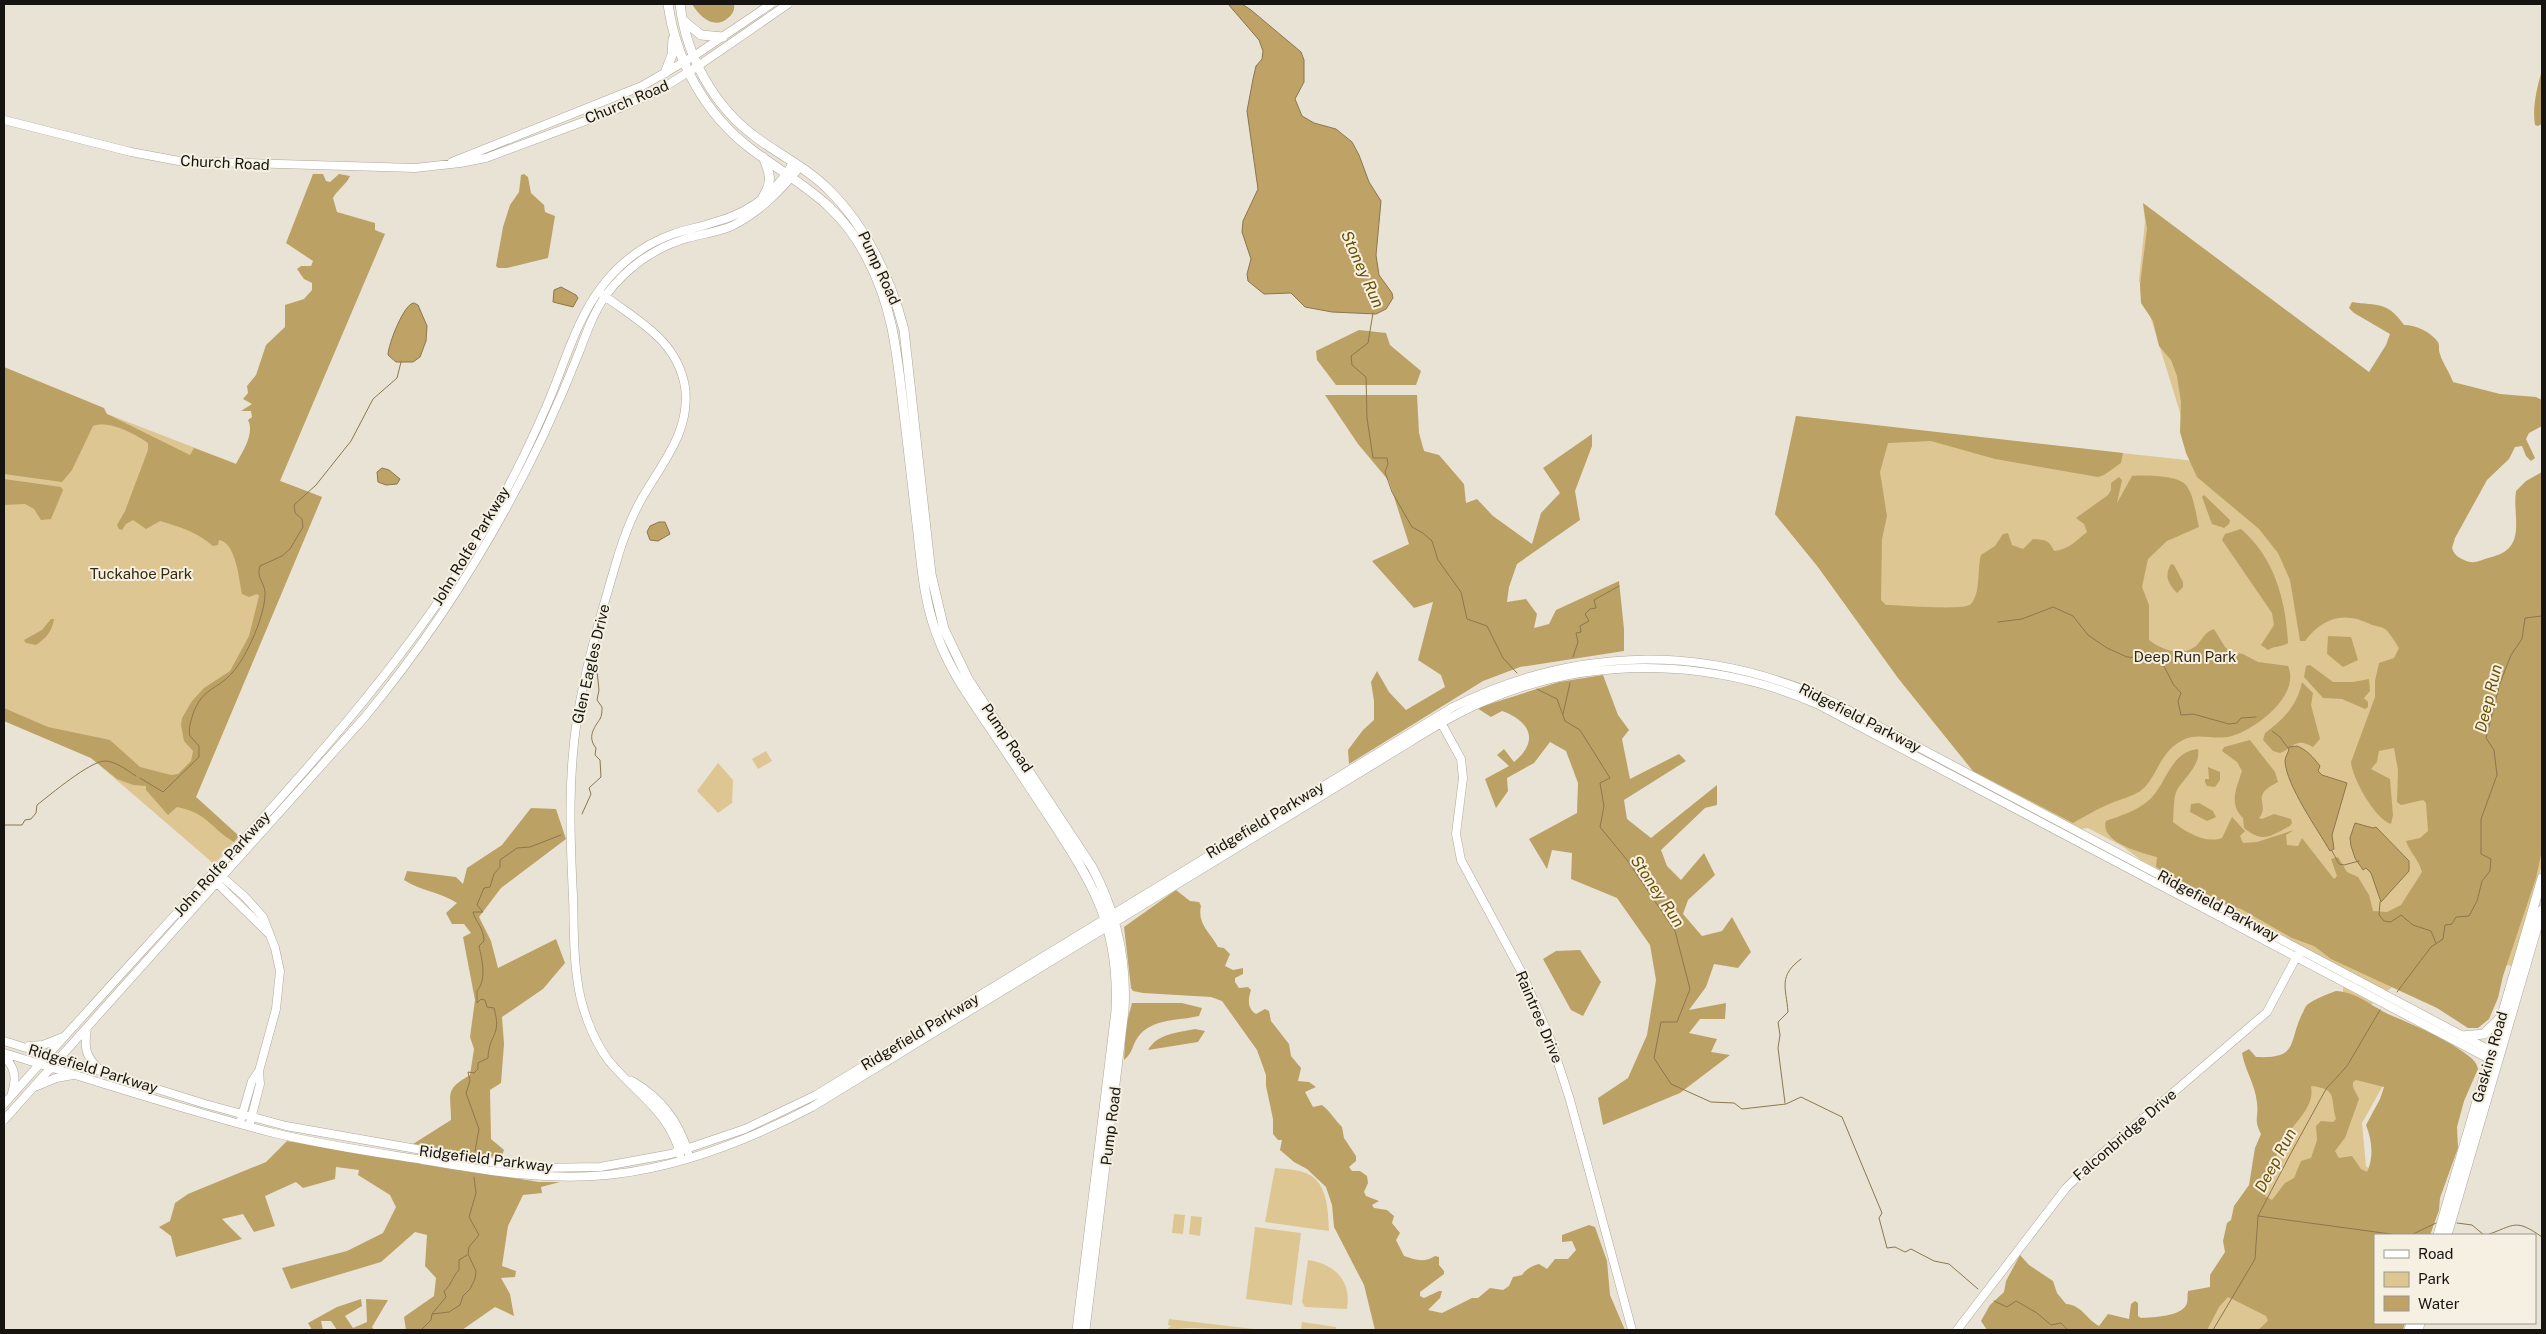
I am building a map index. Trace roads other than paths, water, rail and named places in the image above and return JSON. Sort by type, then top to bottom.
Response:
[{"type":"main road","points":[[665,74],[673,52],[668,4]]},
{"type":"main road","points":[[672,29],[688,73],[717,116],[739,139],[789,175],[796,165],[755,137],[734,118],[714,94],[694,56],[682,20],[680,4]]},
{"type":"main road","name":"Church Road","points":[[450,163],[626,93],[665,74],[771,4]]},
{"type":"main road","name":"Church Road","points":[[4,120],[131,152],[179,161],[415,168],[486,158],[620,108],[658,91],[688,73],[788,4]]},
{"type":"main road","points":[[682,20],[701,35],[723,37]]},
{"type":"main road","points":[[763,157],[771,178],[770,187],[763,197]]},
{"type":"main road","name":"Pump Road","points":[[796,165],[828,189],[861,229],[898,308],[906,344],[933,589],[938,613],[953,652],[968,678],[1090,864],[1124,964],[1124,1010],[1085,1330]]},
{"type":"main road","name":"Pump Road","points":[[789,175],[824,200],[850,228],[867,257],[891,314],[896,339],[923,582],[930,616],[941,647],[962,685],[1079,861],[1110,920],[1115,968],[1116,1011],[1077,1330]]},
{"type":"main road","name":"John Rolfe Parkway","points":[[4,1120],[88,1028],[359,710],[393,666],[456,576],[503,496],[529,445],[580,324],[598,291],[624,263],[652,243],[678,232],[728,218],[773,191],[789,175]]},
{"type":"main road","name":"John Rolfe Parkway","points":[[4,1104],[65,1036],[364,718],[406,665],[454,595],[526,471],[555,411],[593,316],[605,296],[622,277],[649,255],[680,241],[733,225],[768,202],[789,175]]},
{"type":"main road","name":"Glen Eagles Drive","points":[[598,291],[647,325],[669,347],[679,366],[686,400],[678,437],[640,502],[622,542],[584,682],[575,739],[571,838],[577,978],[583,1005],[606,1056],[664,1117],[683,1150],[686,1159]]},
{"type":"main road","name":"Ridgefield Parkway","points":[[4,1054],[240,1124],[343,1147],[528,1176],[599,1176],[640,1170],[686,1159],[744,1139],[812,1107],[1437,716],[1469,699],[1513,681],[1546,671],[1591,662],[1634,659],[1674,660],[1752,672],[1794,685],[1835,703],[2298,954],[2462,1036],[2494,1057]]},
{"type":"main road","name":"Ridgefield Parkway","points":[[4,1041],[251,1118],[322,1134],[526,1167],[600,1167],[638,1162],[683,1150],[752,1126],[810,1098],[1475,705],[1552,679],[1591,671],[1676,668],[1715,673],[1755,682],[1792,694],[1832,711],[2494,1057]]},
{"type":"main road","name":"Raintree Drive","points":[[1437,716],[1461,759],[1462,778],[1456,834],[1461,860],[1522,973],[1552,1041],[1570,1100],[1632,1330]]},
{"type":"main road","points":[[216,876],[268,933],[278,960],[280,985],[259,1071],[260,1084],[249,1126]]},
{"type":"main road","name":"Gaskins Road","points":[[2447,1234],[2494,1057],[2503,1015],[2542,878]]},
{"type":"main road","name":"Gaskins Road","points":[[2438,1234],[2542,910]]},
{"type":"main road","name":"Falconbridge Drive","points":[[1957,1330],[2066,1188],[2097,1158],[2260,1020],[2267,1012],[2298,954]]},
{"type":"main road","points":[[2462,1036],[2484,1034],[2503,1015]]},
{"type":"main road","points":[[88,1028],[86,1051],[90,1060],[100,1071]]},
{"type":"main road","points":[[21,1046],[38,1046],[65,1036]]},
{"type":"main road","points":[[4,1054],[15,1074],[12,1095]]},
{"type":"main road","points":[[240,1124],[252,1081],[259,1071]]},
{"type":"main road","points":[[33,1088],[56,1078],[76,1075]]},
{"type":"water","points":[[1228,4],[1242,4],[1301,52],[1304,60],[1304,82],[1295,99],[1302,116],[1314,123],[1336,129],[1352,142],[1369,182],[1381,201],[1376,255],[1379,275],[1392,293],[1393,298],[1386,309],[1376,314],[1332,312],[1305,307],[1291,293],[1264,294],[1248,281],[1247,274],[1251,259],[1242,232],[1243,221],[1258,189],[1247,111],[1256,66],[1262,59],[1263,51],[1259,40]]},
{"type":"water","points":[[561,287],[578,298],[573,307],[553,302],[554,290]]},
{"type":"water","points":[[414,303],[418,305],[427,326],[426,341],[420,357],[413,362],[396,362],[388,355],[391,343],[401,317],[410,305]]},
{"type":"water","points":[[382,468],[389,470],[400,479],[397,484],[386,485],[378,482],[377,472]]},
{"type":"water","points":[[659,522],[665,522],[670,534],[658,541],[650,540],[647,532],[650,526]]},
{"type":"water","points":[[2297,746],[2315,760],[2320,766],[2318,771],[2322,775],[2347,783],[2332,835],[2334,849],[2330,851],[2297,794],[2287,771],[2285,761],[2289,747]]},
{"type":"water","points":[[2355,823],[2373,828],[2376,827],[2409,861],[2409,871],[2381,902],[2371,873],[2366,868],[2363,870],[2355,858],[2351,846],[2350,838]]},
{"type":"waterway","name":"Stoney Run","points":[[1373,313],[1368,343],[1351,356],[1352,365],[1366,377],[1367,418],[1373,458],[1387,458],[1388,464],[1385,472],[1392,492],[1412,527],[1432,541],[1438,560],[1461,592],[1467,619],[1487,626],[1503,658],[1517,673]]},
{"type":"waterway","points":[[140,778],[163,792],[199,757],[199,746],[189,733],[193,714],[205,694],[226,679],[238,666],[255,634],[265,592],[259,573],[260,566],[282,556],[290,549],[303,527],[302,519],[295,513],[294,505],[316,485],[351,441],[373,399],[397,378],[401,362]]},
{"type":"waterway","points":[[1573,657],[1578,642],[1576,633],[1581,632],[1580,626],[1589,621],[1585,614],[1590,609],[1596,608],[1594,600],[1619,586]]},
{"type":"waterway","points":[[1998,622],[2022,619],[2053,607],[2073,616],[2088,635],[2107,648],[2127,657],[2151,659],[2163,664],[2173,684],[2181,693],[2178,701],[2181,715],[2193,714],[2229,724],[2237,723],[2241,718],[2256,717]]},
{"type":"waterway","name":"Deep Run","points":[[2397,992],[2431,947],[2443,939],[2445,925],[2452,924],[2456,917],[2469,916],[2477,901],[2482,881],[2490,871],[2491,859],[2481,854],[2481,819],[2497,775],[2494,750],[2486,738],[2500,683],[2511,655],[2522,639],[2525,618],[2542,616]]},
{"type":"waterway","points":[[582,814],[591,794],[589,788],[601,777],[600,760],[595,755],[596,748],[592,740],[594,729],[601,718],[602,711],[602,707],[597,700],[599,690],[597,671]]},
{"type":"waterway","points":[[1563,714],[1570,683]]},
{"type":"waterway","name":"Stoney Run","points":[[1537,689],[1557,699],[1565,721],[1580,730],[1610,778],[1600,783],[1604,806],[1600,827],[1627,860],[1675,931],[1690,989],[1677,1022],[1661,1022],[1654,1058],[1671,1084],[1711,1102],[1734,1103],[1742,1109],[1786,1104],[1801,1097],[1842,1117],[1882,1213],[1879,1218],[1887,1248],[1895,1247],[1905,1252],[1911,1249],[1934,1261],[1949,1264],[1978,1289]]},
{"type":"waterway","points":[[2272,731],[2280,737],[2288,748]]},
{"type":"waterway","points":[[4,825],[22,825],[25,820],[31,819],[36,813],[37,805],[70,779],[98,762],[113,762],[136,776]]},
{"type":"waterway","points":[[475,1151],[479,1129],[466,1093],[470,1081],[468,1072],[474,1073],[478,1069],[478,1063],[488,1058],[490,1044],[497,1025],[494,1008],[487,1007],[485,1000],[481,999],[477,1003],[477,991],[483,975],[479,946],[484,941],[483,933],[473,912],[483,912],[477,905],[484,888],[490,887],[494,874],[500,867],[500,860],[517,848],[530,847],[561,835]]},
{"type":"waterway","points":[[2332,851],[2339,864],[2344,865],[2359,861]]},
{"type":"waterway","points":[[2380,902],[2379,915],[2384,921],[2391,922],[2401,915],[2413,925],[2431,931],[2436,943]]},
{"type":"waterway","points":[[1785,1103],[1778,1048],[1780,1035],[1778,1022],[1788,1012],[1785,989],[1786,977],[1789,971],[1801,959]]},
{"type":"waterway","name":"Deep Run","points":[[2213,1330],[2255,1259],[2258,1216],[2326,1089],[2347,1066],[2380,1010]]},
{"type":"waterway","points":[[421,1330],[431,1320],[432,1314],[449,1312],[460,1305],[463,1296],[470,1289],[475,1279],[476,1271],[468,1254],[469,1247],[479,1235],[469,1217],[476,1193],[474,1177]]},
{"type":"waterway","points":[[2258,1216],[2391,1234]]},
{"type":"waterway","points":[[2413,1234],[2436,1223]]},
{"type":"waterway","points":[[2457,1223],[2472,1225],[2483,1234]]},
{"type":"waterway","points":[[2490,1234],[2510,1226],[2520,1225],[2542,1237]]},
{"type":"waterway","points":[[432,1314],[446,1297],[444,1291],[459,1270],[459,1260],[467,1255]]},
{"type":"waterway","name":"Stoney Run","points":[[1994,1301],[2007,1307],[2016,1301],[2037,1313],[2051,1325],[2061,1323],[2068,1330]]},
{"type":"park label","name":"Tuckahoe Park","points":[[141,574]]},
{"type":"park label","name":"Deep Run Park","points":[[2185,657]]}]
